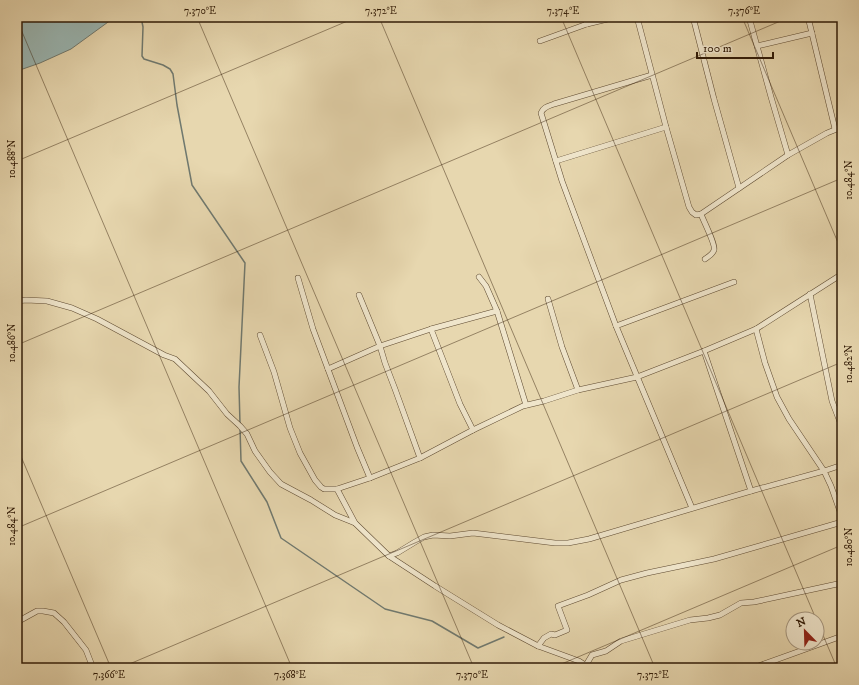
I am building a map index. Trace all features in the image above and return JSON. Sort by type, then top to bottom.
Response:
[{"type":"street","points":[[585,17],[587,24]]},
{"type":"street","points":[[540,41],[587,24],[616,17]]},
{"type":"street","points":[[637,17],[689,207],[696,215],[700,214],[788,155],[827,133],[842,127]]},
{"type":"street","points":[[693,17],[739,188]]},
{"type":"street","points":[[749,17],[788,155]]},
{"type":"street","points":[[808,17],[835,129]]},
{"type":"street","points":[[757,46],[812,33]]},
{"type":"street","points":[[652,75],[554,104],[546,107],[542,110],[542,113],[562,181],[616,326],[692,508]]},
{"type":"street","points":[[556,161],[666,127]]},
{"type":"street","points":[[700,214],[713,242],[714,248],[714,251],[705,259]]},
{"type":"street","points":[[260,335],[274,372],[290,428],[300,453],[315,480],[321,487],[324,489],[337,490],[420,458],[473,430],[526,405],[578,390],[637,376],[704,351],[756,329],[842,274]]},
{"type":"street","points":[[479,277],[486,286],[497,311],[526,405]]},
{"type":"street","points":[[298,278],[313,330],[370,478]]},
{"type":"street","points":[[616,326],[734,282]]},
{"type":"street","points":[[810,294],[832,401],[842,427]]},
{"type":"street","points":[[359,295],[380,346],[389,375],[420,458]]},
{"type":"street","points":[[548,299],[562,347],[578,390]]},
{"type":"street","points":[[17,301],[47,301],[72,308],[97,319],[164,355],[175,359],[209,391],[227,414],[247,434],[255,451],[270,472],[281,484],[335,515],[355,522]]},
{"type":"street","points":[[328,369],[380,346],[431,329],[497,311]]},
{"type":"street","points":[[431,329],[460,404],[473,430]]},
{"type":"street","points":[[756,329],[765,363],[777,397],[789,419],[824,471],[842,517]]},
{"type":"street","points":[[704,351],[751,491]]},
{"type":"street","points":[[389,556],[397,554],[424,537],[433,535],[450,536],[473,533],[547,543],[568,543],[589,539],[842,465]]},
{"type":"street","points":[[337,490],[355,522],[389,556],[498,625],[538,646],[579,661],[588,666],[592,655],[606,650],[621,641],[690,620],[720,615],[741,603],[754,602],[842,583]]},
{"type":"street","points":[[538,646],[544,638],[551,634],[555,635],[568,630],[558,606],[588,595],[621,580],[714,559],[842,522]]},
{"type":"street","points":[[17,622],[37,611],[54,613],[64,622],[86,650],[93,668]]},
{"type":"street","points":[[753,668],[842,636]]},
{"type":"water","points":[[17,17],[115,17],[71,49],[40,63],[17,71]]},
{"type":"waterway","points":[[141,17],[143,27],[142,56],[144,59],[163,65],[170,69],[173,74],[177,105],[192,185],[245,263],[239,387],[240,424]]},
{"type":"waterway","points":[[240,428],[241,461],[267,502],[281,538],[385,609],[432,621],[478,648],[504,637]]}]
